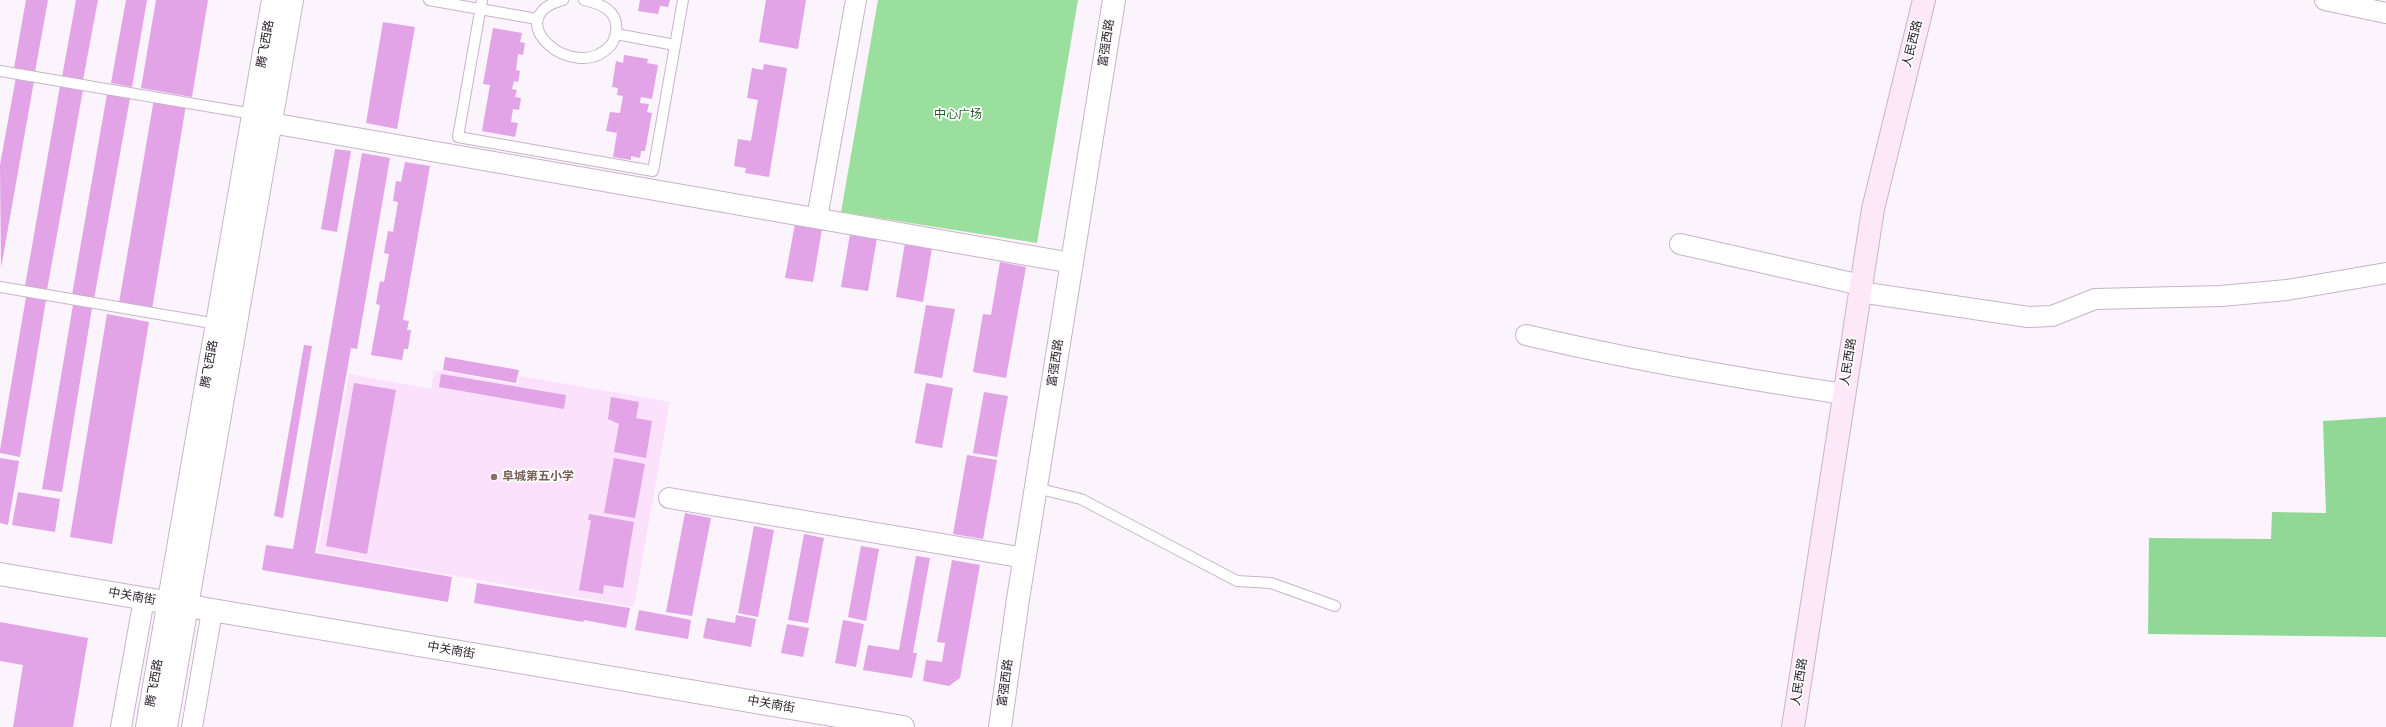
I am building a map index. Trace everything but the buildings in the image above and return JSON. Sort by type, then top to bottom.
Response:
[{"type":"main road","name":"人民西路","points":[[1794,727],[1844,394],[1880,177],[1924,0]]},
{"type":"street","name":"腾飞西路","points":[[147,727],[178,605],[262,119],[273,0]]},
{"type":"street","name":"腾飞西路","points":[[166,727],[178,605],[217,324],[262,119],[292,0]]},
{"type":"street","points":[[817,218],[856,0]]},
{"type":"street","name":"富强西路","points":[[1000,727],[1025,558],[1114,0]]},
{"type":"street","points":[[2325,0],[2386,13]]},
{"type":"street","points":[[262,119],[1072,263]]},
{"type":"street","points":[[1680,244],[1861,288],[2028,317],[2052,316],[2095,299],[2221,296],[2287,290],[2386,273]]},
{"type":"street","points":[[1526,335],[1588,350],[1725,376],[1844,394]]},
{"type":"street","points":[[668,498],[1025,558]]},
{"type":"street","name":"中关南街","points":[[0,574],[903,727]]},
{"type":"street","points":[[122,727],[144,599]]},
{"type":"street","points":[[192,727],[212,611]]},
{"type":"lane","points":[[429,0],[481,4],[537,19]]},
{"type":"lane","points":[[563,0],[545,9],[537,19],[536,28],[543,41],[555,51],[568,55],[587,57],[602,53],[611,46],[616,34],[615,16],[605,7],[584,0]]},
{"type":"lane","points":[[481,4],[458,137],[653,171],[682,0]]},
{"type":"lane","points":[[616,34],[675,44]]},
{"type":"lane","points":[[0,71],[262,119]]},
{"type":"lane","points":[[0,288],[217,324]]},
{"type":"lane","points":[[1036,488],[1081,499],[1237,581],[1271,583],[1334,606]]},
{"type":"shaded area","name":"阜城第五小学","points":[[434,370],[518,385],[520,376],[670,402],[634,607],[318,552],[349,374],[431,389]]},
{"type":"green space","name":"中心广场","points":[[878,0],[1078,0],[1037,243],[841,212]]},
{"type":"green space","points":[[2386,417],[2386,637],[2148,634],[2149,538],[2271,539],[2272,512],[2326,513],[2323,421]]},
{"type":"place","name":"阜城第五小学","points":[[494,477]]}]
